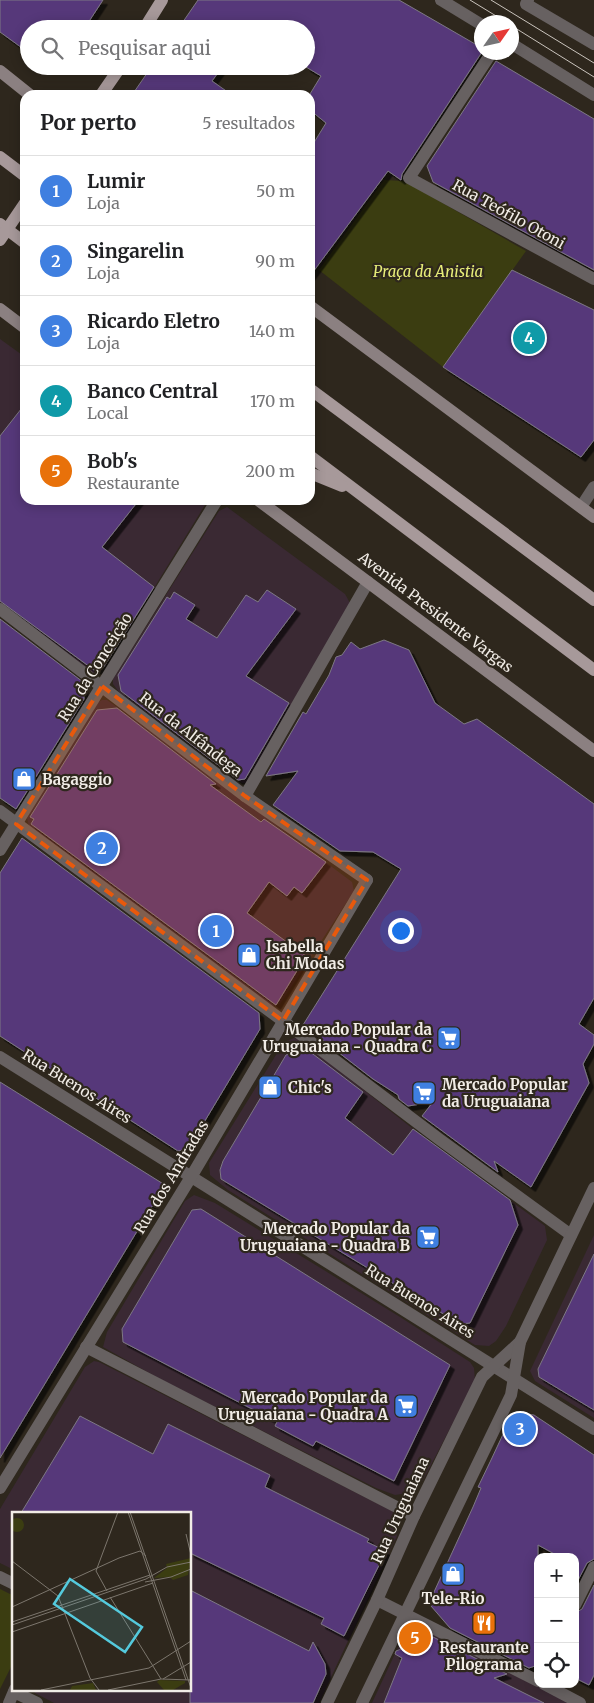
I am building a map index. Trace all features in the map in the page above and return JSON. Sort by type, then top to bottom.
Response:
[{"type":"main road","points":[[150,20],[162,0]]},
{"type":"main road","points":[[0,71],[24,90]]},
{"type":"main road","points":[[105,90],[115,75]]},
{"type":"main road","points":[[0,157],[20,172]]},
{"type":"main road","points":[[20,209],[2,231],[20,240]]},
{"type":"main road","points":[[0,309],[20,324]]},
{"type":"main road","points":[[315,310],[594,517]]},
{"type":"main road","points":[[315,393],[594,600]]},
{"type":"main road","points":[[315,460],[594,670]]},
{"type":"main road","points":[[315,474],[362,495]]},
{"type":"main road","name":"Avenida Presidente Vargas","points":[[265,505],[594,751]]},
{"type":"street","points":[[441,0],[474,20]]},
{"type":"street","points":[[527,2],[594,44]]},
{"type":"street","points":[[519,48],[594,95]]},
{"type":"street","name":"Rua Teófilo Otoni","points":[[487,60],[408,178],[594,279]]},
{"type":"street","points":[[581,507],[594,487]]},
{"type":"street","name":"Rua da Conceição","points":[[0,850],[214,505]]},
{"type":"street","points":[[245,796],[368,582]]},
{"type":"street","name":"Rua da Alfândega","points":[[0,609],[245,796],[367,880]]},
{"type":"street","points":[[0,811],[439,1139],[571,1235]]},
{"type":"street","name":"Rua dos Andradas","points":[[0,1488],[191,1177],[367,880]]},
{"type":"street","name":"Rua Buenos Aires","points":[[0,1057],[594,1429]]},
{"type":"street","name":"Rua Uruguaiana","points":[[362,1703],[382,1658],[406,1614],[511,1395],[512,1379],[520,1342],[594,1188]]},
{"type":"street","name":"Rua Uruguaiana","points":[[327,1703],[377,1600],[414,1516],[482,1377],[520,1342]]},
{"type":"street","points":[[86,1348],[414,1516]]},
{"type":"street","points":[[578,1598],[594,1567]]},
{"type":"street","points":[[0,1577],[12,1583]]},
{"type":"street","points":[[377,1600],[534,1679]]},
{"type":"street","points":[[552,1688],[580,1703]]},
{"type":"street","points":[[13,1695],[37,1703]]},
{"type":"highlighted area","points":[[102,686],[245,796],[367,880],[283,1021],[16,824]]},
{"type":"shaded area","points":[[0,339],[20,353],[20,505],[205,505],[133,622],[98,673],[93,673],[0,603]]},
{"type":"shaded area","points":[[227,507],[345,594],[350,603],[246,783],[242,783],[119,692],[113,684],[113,679],[219,511]]},
{"type":"shaded area","points":[[107,700],[160,738],[352,882],[354,891],[280,1004],[272,1006],[29,826],[27,818],[98,702]]},
{"type":"shaded area","points":[[294,1038],[299,1039],[422,1136],[545,1226],[547,1240],[506,1326],[496,1341],[489,1346],[475,1345],[228,1190],[210,1175],[209,1163],[284,1042]]},
{"type":"shaded area","points":[[194,1195],[215,1203],[470,1362],[474,1368],[475,1381],[423,1480],[416,1488],[408,1493],[395,1495],[376,1488],[160,1379],[103,1347],[107,1332],[185,1201]]},
{"type":"shaded area","points":[[594,1235],[594,1418],[535,1381],[530,1371]]},
{"type":"shaded area","points":[[94,1361],[99,1362],[392,1511],[398,1523],[397,1536],[319,1703],[54,1703],[35,1693],[34,1690],[191,1690],[191,1512],[12,1512],[12,1569],[0,1563],[0,1509],[85,1367]]},
{"type":"shaded area","points":[[414,1624],[534,1684],[534,1688],[542,1688],[572,1703],[372,1703],[407,1628]]},
{"type":"green space","name":"Praça da Anistia","points":[[384,180],[404,181],[526,251],[443,367],[319,270]]},
{"type":"green space","points":[[0,1589],[12,1595],[12,1665],[0,1689]]},
{"type":"building","points":[[0,0],[103,0],[90,20],[20,20],[20,46],[0,32]]},
{"type":"building","points":[[198,0],[399,0],[474,43],[474,60],[477,60],[402,174],[401,180],[388,171],[315,269],[315,141],[326,123],[315,114],[315,90],[312,90],[321,76],[315,72],[315,20],[184,20]]},
{"type":"building","points":[[496,61],[594,119],[594,270],[433,182],[427,166]]},
{"type":"building","points":[[146,75],[216,75],[212,81],[225,90],[135,90]]},
{"type":"building","points":[[512,270],[594,310],[594,440],[581,457],[443,367]]},
{"type":"building","points":[[20,410],[20,505],[135,505],[102,547],[154,587],[103,668],[94,670],[0,601],[0,436]]},
{"type":"building","points":[[267,590],[296,609],[246,676],[289,703],[245,779],[238,780],[121,691],[118,675],[167,597],[170,599],[174,592],[195,605],[186,619],[217,638],[246,595],[258,602]]},
{"type":"building","points":[[0,619],[83,682],[84,699],[16,809],[0,798]]},
{"type":"building","points":[[384,640],[409,650],[435,703],[464,724],[477,719],[594,804],[594,998],[579,1024],[594,1035],[594,1044],[583,1064],[589,1083],[531,1187],[494,1161],[498,1172],[422,1116],[433,1102],[408,1106],[399,1099],[398,1095],[373,1079],[303,1025],[401,869],[373,852],[340,851],[273,805],[298,771],[266,776],[303,712],[306,714],[329,675],[336,657],[342,655],[351,642],[360,649]]},
{"type":"building","points":[[117,708],[216,784],[210,785],[261,822],[264,819],[326,862],[302,893],[294,887],[287,896],[269,882],[247,913],[306,956],[276,1005],[31,824],[34,819],[30,817],[97,710]]},
{"type":"building","points":[[22,838],[259,1013],[260,1029],[188,1149],[178,1151],[0,1036],[0,873]]},
{"type":"building","points":[[305,1048],[363,1092],[345,1118],[393,1155],[413,1129],[510,1200],[518,1225],[470,1323],[460,1324],[221,1179],[220,1170],[223,1161],[286,1055]]},
{"type":"building","points":[[0,1082],[165,1185],[0,1458]]},
{"type":"building","points":[[201,1209],[450,1365],[394,1481],[316,1441],[313,1446],[275,1426],[277,1422],[123,1342],[122,1329],[192,1210]]},
{"type":"building","points":[[594,1254],[594,1410],[539,1377],[538,1369]]},
{"type":"building","points":[[522,1413],[534,1415],[594,1455],[594,1559],[587,1563],[579,1578],[579,1553],[553,1553],[538,1545],[538,1553],[534,1553],[534,1666],[529,1668],[450,1628],[431,1606],[434,1592],[481,1488],[478,1487],[505,1430],[517,1415]]},
{"type":"building","points":[[80,1416],[153,1454],[168,1424],[270,1475],[265,1487],[369,1539],[367,1542],[386,1551],[344,1636],[321,1624],[324,1618],[191,1553],[191,1512],[22,1512]]},
{"type":"building","points":[[594,1585],[594,1675],[589,1685],[579,1680],[579,1611],[582,1609]]},
{"type":"building","points":[[191,1591],[309,1651],[313,1642],[325,1664],[326,1674],[313,1703],[190,1703]]},
{"type":"building","points":[[433,1637],[507,1674],[494,1678],[544,1703],[384,1703],[402,1658],[395,1654],[396,1651]]},
{"type":"tram line","points":[[470,0],[495,15]]},
{"type":"tram line","points":[[491,0],[594,63]]},
{"type":"tram line","points":[[519,30],[594,77]]},
{"type":"place","name":"Banco Central","points":[[529,338]]},
{"type":"place","name":"Bagaggio","points":[[24,779]]},
{"type":"place","name":"Singarelin","points":[[102,848]]},
{"type":"place","name":"Lumir","points":[[216,931]]},
{"type":"place","name":"Isabella Chi Modas","points":[[249,955]]},
{"type":"place","name":"Mercado Popular da Uruguaiana - Quadra C","points":[[449,1038]]},
{"type":"place","name":"Chic's","points":[[270,1087]]},
{"type":"place","name":"Mercado Popular da Uruguaiana","points":[[424,1093]]},
{"type":"place","name":"Mercado Popular da Uruguaiana - Quadra B","points":[[428,1237]]},
{"type":"place","name":"Mercado Popular da Uruguaiana - Quadra A","points":[[406,1406]]},
{"type":"place","name":"Ricardo Eletro","points":[[520,1429]]},
{"type":"place","name":"Tele-Rio","points":[[453,1574]]},
{"type":"place","name":"Restaurante Pilograma","points":[[484,1623]]},
{"type":"place","name":"Bob's","points":[[415,1638]]}]
